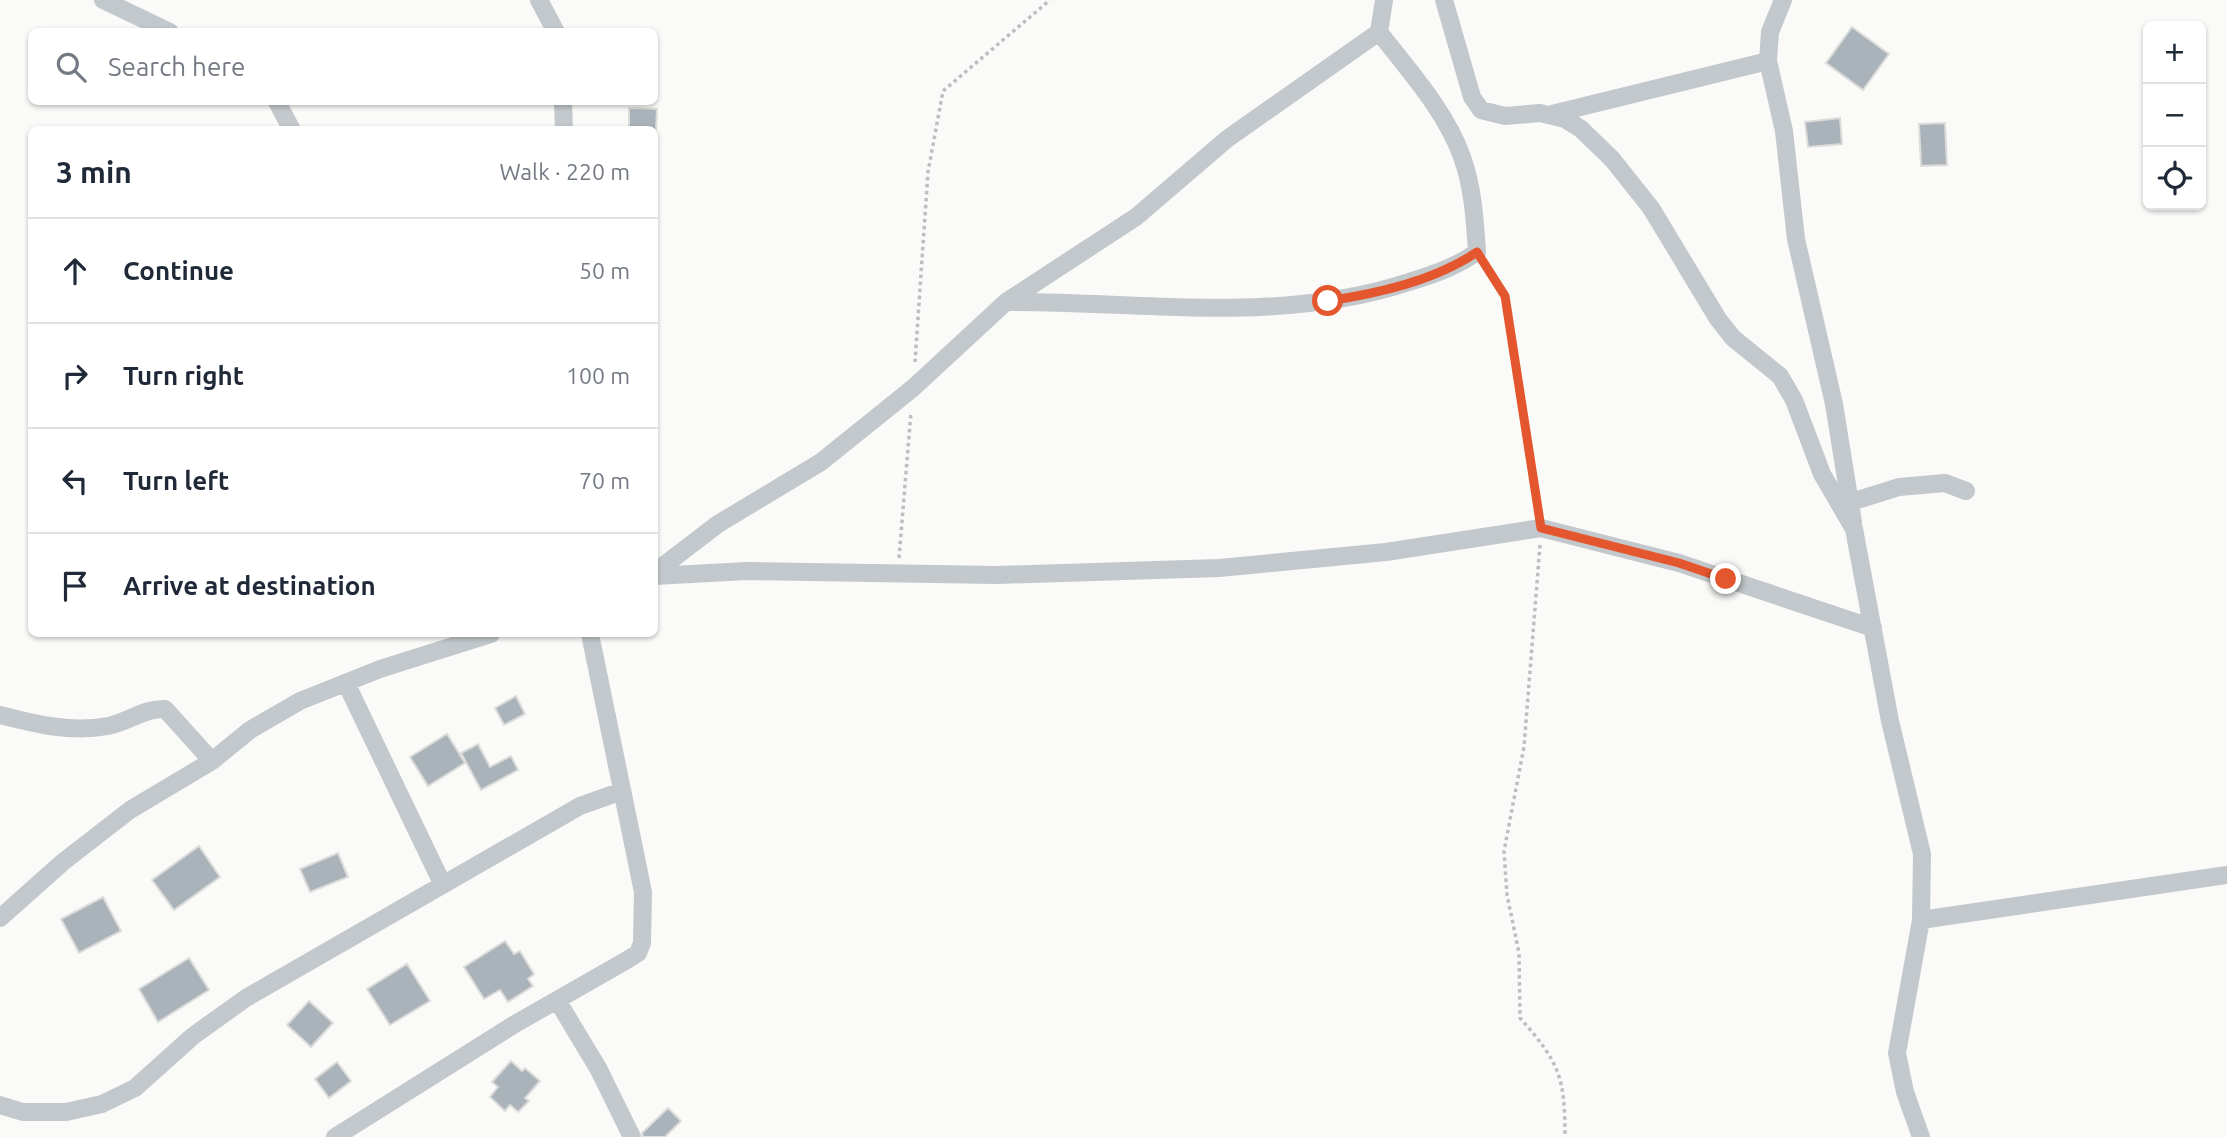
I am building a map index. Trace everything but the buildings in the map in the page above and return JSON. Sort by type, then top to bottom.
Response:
[{"type":"street","points":[[103,0],[162,28]]},
{"type":"street","points":[[539,0],[554,28]]},
{"type":"street","points":[[1006,302],[1102,303],[1185,310],[1306,304],[1373,294],[1456,266],[1477,252],[1474,211],[1462,156],[1440,114],[1379,32],[1384,0]]},
{"type":"street","points":[[1444,0],[1472,97],[1481,110],[1505,116],[1552,114],[1768,61]]},
{"type":"street","points":[[1783,0],[1770,32],[1768,61],[1784,131],[1796,239],[1834,404],[1890,721],[1922,854],[1922,920],[1897,1053],[1905,1092],[1921,1137]]},
{"type":"street","points":[[658,572],[718,524],[821,462],[913,387],[1006,302],[1136,217],[1227,139],[1379,32]]},
{"type":"street","points":[[279,105],[290,126]]},
{"type":"street","points":[[563,105],[564,126]]},
{"type":"street","points":[[1552,114],[1581,129],[1612,159],[1651,208],[1718,319],[1733,338],[1780,376],[1794,400],[1822,474],[1854,529]]},
{"type":"street","points":[[1851,502],[1899,487],[1945,483],[1966,491]]},
{"type":"street","points":[[658,575],[747,571],[998,575],[1219,568],[1386,552],[1541,528],[1679,563],[1873,628]]},
{"type":"street","points":[[0,918],[63,862],[130,810],[212,761],[250,730],[300,701],[346,682],[482,637]]},
{"type":"street","points":[[335,1137],[556,1000],[638,953],[642,943],[643,892],[591,637]]},
{"type":"street","points":[[346,682],[442,884]]},
{"type":"street","points":[[0,715],[44,726],[77,729],[109,726],[156,708],[165,709],[176,717],[212,761]]},
{"type":"street","points":[[0,1105],[23,1112],[66,1112],[102,1104],[135,1087],[193,1036],[246,998],[580,806],[622,791]]},
{"type":"street","points":[[1922,920],[2227,875]]},
{"type":"street","points":[[556,1000],[598,1068],[632,1137]]},
{"type":"path","points":[[897,574],[928,172],[943,90],[1050,0]]},
{"type":"path","points":[[1477,252],[1505,296],[1541,528],[1524,747],[1504,851],[1507,895],[1519,953],[1520,1018],[1545,1047],[1565,1090],[1565,1137]]},
{"type":"route","points":[[1328,301],[1373,294],[1456,266],[1477,252],[1505,296],[1541,528],[1679,563],[1726,579]]}]
